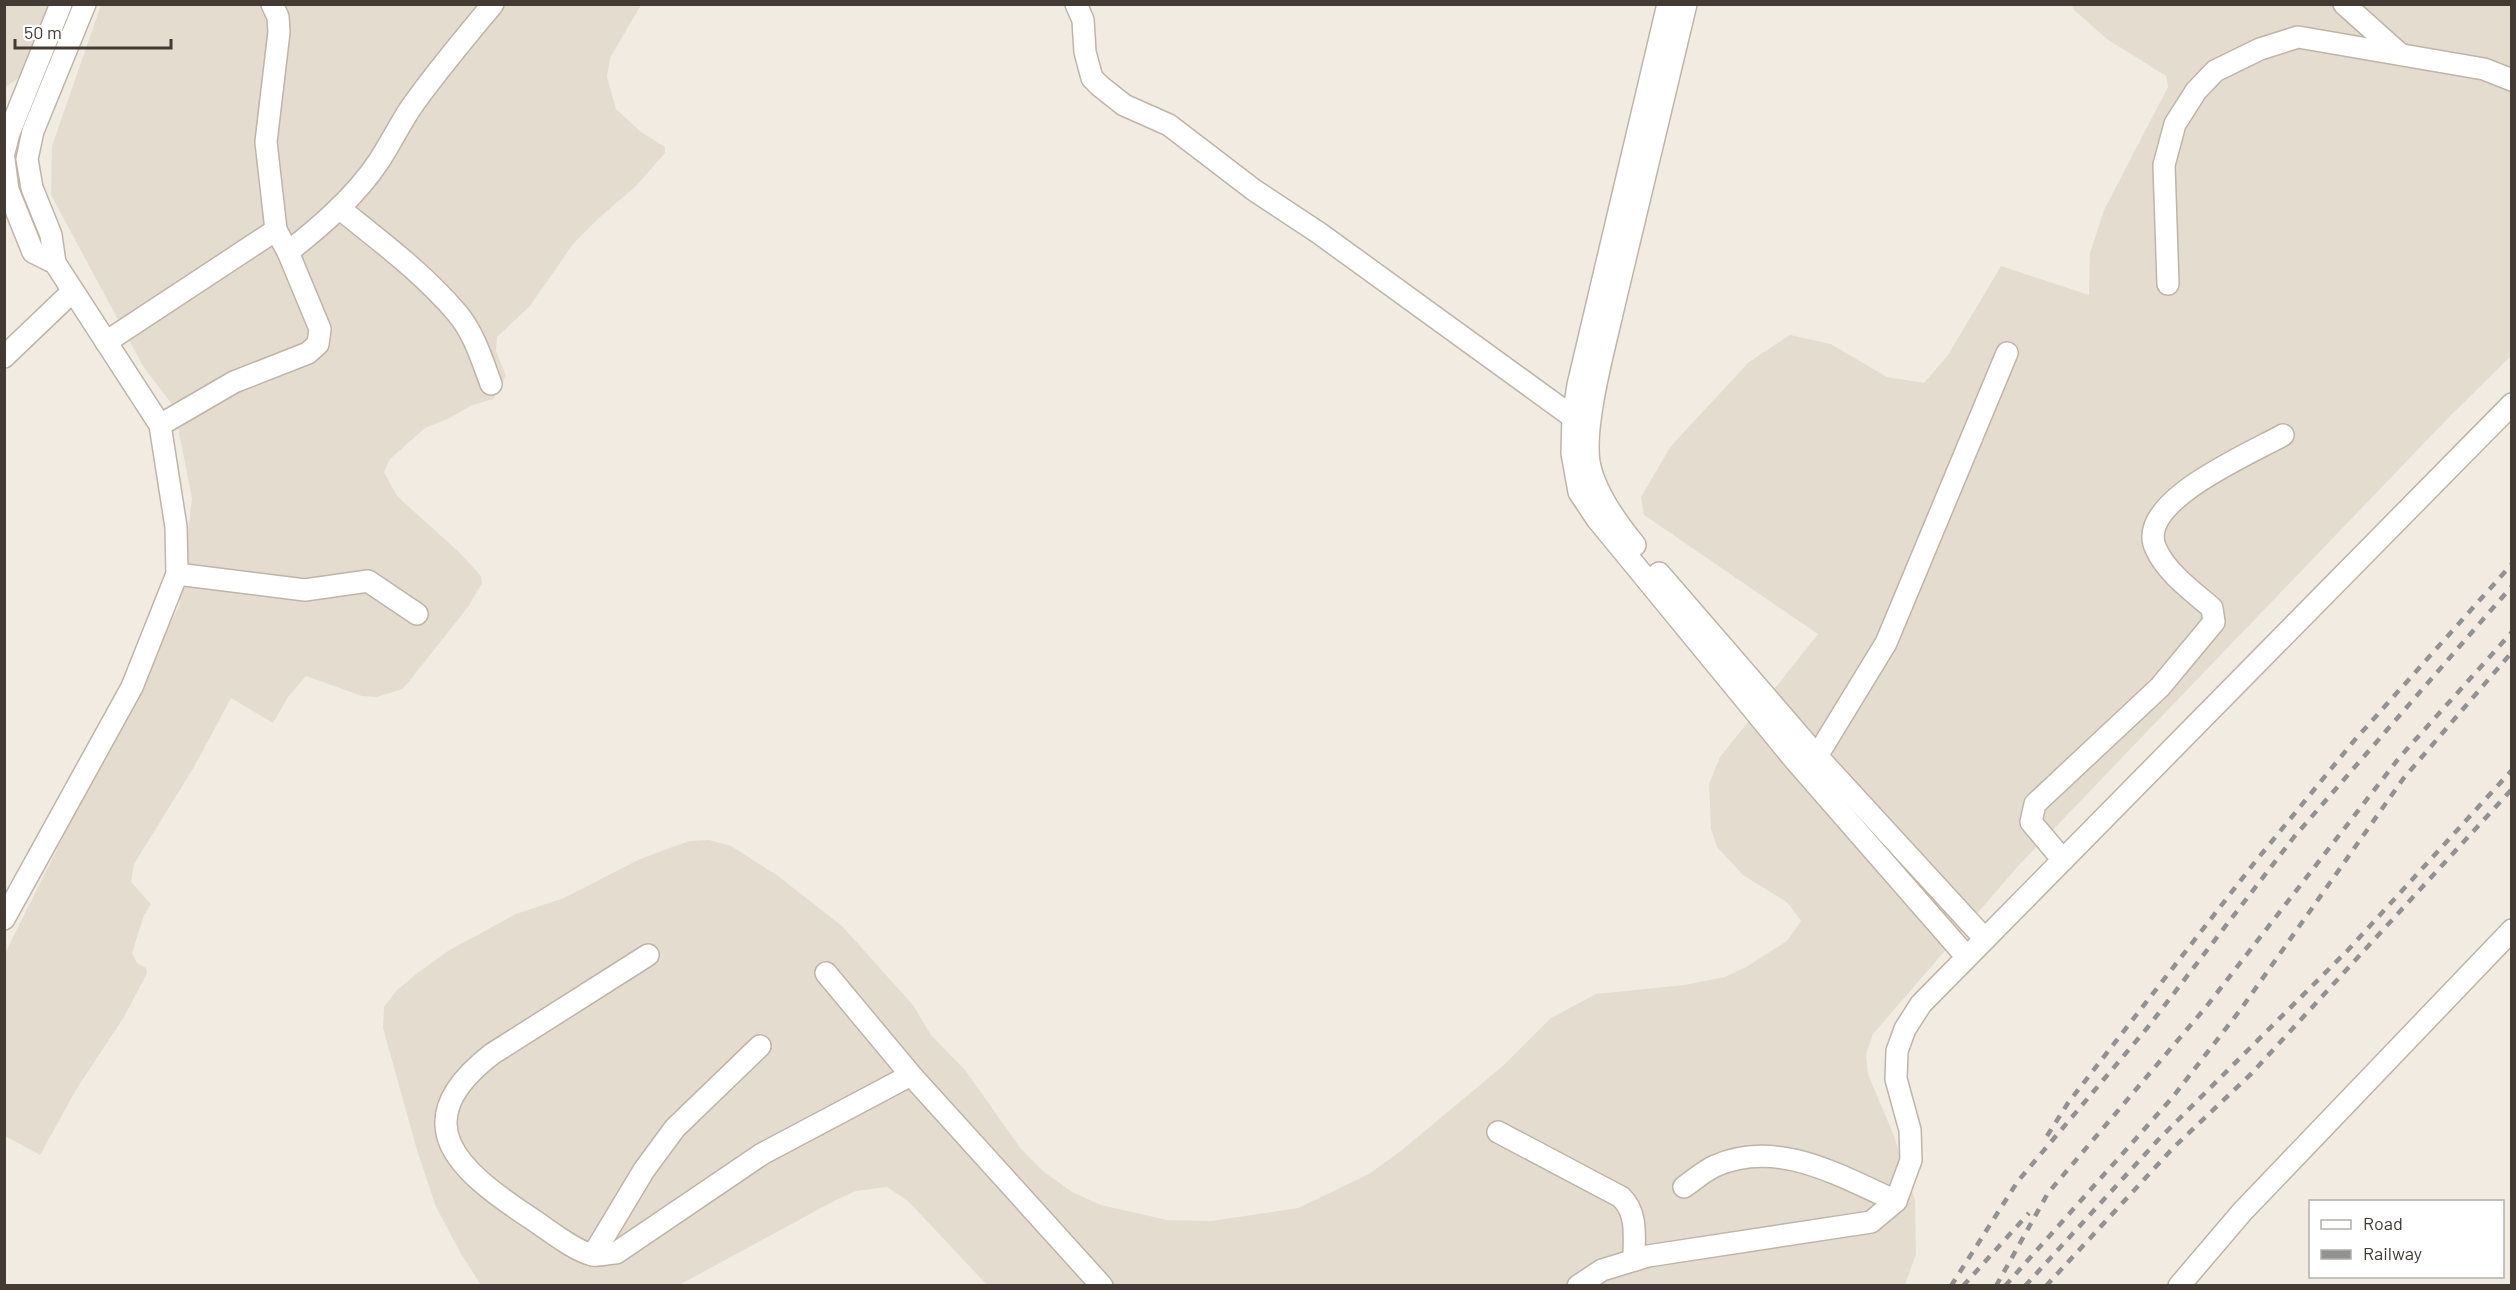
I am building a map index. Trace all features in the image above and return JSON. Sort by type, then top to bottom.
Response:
[{"type":"street","points":[[4,153],[9,133],[61,4]]},
{"type":"street","points":[[4,919],[132,687],[177,574],[176,527],[160,425],[55,263],[51,235],[32,188],[27,159],[33,131],[85,4]]},
{"type":"street","points":[[160,425],[234,382],[308,353],[318,344],[320,329],[288,252],[276,230],[266,142],[279,32],[278,17],[272,4]]},
{"type":"street","points":[[288,252],[315,232],[378,163],[409,111],[493,4]]},
{"type":"street","points":[[1076,4],[1083,20],[1085,52],[1092,78],[1100,86],[1125,105],[1169,125],[1254,190],[1581,423]]},
{"type":"street","points":[[1668,4],[1581,423],[1589,462],[1600,490],[1624,532],[1816,756],[1985,939]]},
{"type":"street","points":[[1686,4],[1604,351],[1572,453],[1579,492],[1597,519],[1794,759],[1966,956]]},
{"type":"street","points":[[2344,4],[2401,54]]},
{"type":"street","points":[[2168,284],[2164,165],[2175,124],[2196,91],[2215,70],[2260,49],[2298,37],[2484,69],[2511,80]]},
{"type":"street","points":[[4,159],[8,190],[33,252],[55,263]]},
{"type":"street","points":[[339,208],[409,265],[458,314],[477,344],[491,384]]},
{"type":"street","points":[[106,342],[276,230]]},
{"type":"street","points":[[4,357],[74,291]]},
{"type":"street","points":[[1816,756],[1886,643],[2007,353]]},
{"type":"street","points":[[1578,1286],[1602,1270],[1634,1260],[1871,1222],[1896,1201],[1911,1160],[1910,1130],[1896,1079],[1897,1051],[1905,1029],[1921,1004],[2511,405]]},
{"type":"street","points":[[2063,860],[2031,822],[2035,804],[2160,687],[2214,622],[2212,608],[2175,576],[2154,548],[2154,531],[2159,514],[2178,494],[2283,435]]},
{"type":"street","points":[[177,574],[305,590],[368,580],[417,614]]},
{"type":"street","points":[[2179,1286],[2242,1212],[2511,930]]},
{"type":"street","points":[[648,955],[492,1053],[469,1071],[447,1105],[447,1130],[460,1164],[490,1191],[565,1240],[593,1255],[616,1253],[762,1154],[911,1075]]},
{"type":"street","points":[[826,973],[911,1075],[1102,1286]]},
{"type":"street","points":[[593,1255],[644,1170],[675,1128],[760,1046]]},
{"type":"street","points":[[1498,1132],[1599,1183],[1626,1201],[1633,1216],[1634,1260]]},
{"type":"street","points":[[1684,1186],[1714,1166],[1741,1158],[1780,1156],[1811,1164],[1896,1201]]},
{"type":"shaded area","points":[[4,5],[51,5],[19,78],[5,87]]},
{"type":"shaded area","points":[[101,5],[641,5],[610,58],[607,77],[616,109],[641,132],[665,147],[665,153],[636,186],[573,244],[530,306],[497,337],[496,351],[506,376],[493,399],[470,406],[450,418],[425,428],[390,459],[384,472],[397,496],[461,554],[481,576],[482,583],[468,607],[407,684],[402,689],[377,697],[362,696],[306,676],[288,697],[273,723],[231,698],[194,767],[134,864],[131,882],[151,904],[144,915],[132,953],[137,963],[146,968],[147,973],[124,1017],[77,1088],[40,1155],[5,1136],[4,955],[179,606],[192,498],[174,407],[143,366],[51,195],[52,146]]},
{"type":"shaded area","points":[[2072,5],[2511,5],[2511,356],[2451,415],[2019,865],[1873,1034],[1866,1054],[1868,1074],[1894,1136],[1915,1200],[1916,1254],[1905,1285],[987,1285],[908,1201],[887,1187],[856,1191],[836,1200],[679,1285],[481,1285],[461,1254],[436,1207],[417,1150],[383,1028],[384,1007],[396,991],[448,951],[516,914],[564,898],[640,859],[689,841],[709,840],[731,846],[778,876],[842,926],[913,1005],[931,1035],[965,1070],[1021,1149],[1044,1172],[1074,1193],[1101,1205],[1167,1220],[1211,1221],[1298,1208],[1369,1174],[1402,1150],[1504,1065],[1551,1018],[1596,994],[1684,985],[1725,977],[1746,967],[1787,941],[1801,921],[1788,903],[1743,875],[1717,847],[1711,829],[1709,784],[1720,757],[1818,634],[1644,515],[1641,497],[1671,446],[1749,362],[1790,335],[1831,344],[1887,377],[1924,383],[1948,355],[2001,266],[2089,295],[2090,253],[2104,210],[2168,87],[2166,76],[2107,39],[2074,10]]},
{"type":"railway","points":[[2047,1136],[2068,1103],[2255,862],[2353,742],[2512,564]]},
{"type":"railway","points":[[1951,1286],[2018,1181],[2148,1027],[2294,837],[2512,586]]},
{"type":"railway","points":[[1996,1286],[2048,1193],[2206,1007],[2399,758],[2512,632]]},
{"type":"railway","points":[[2005,1286],[2172,1098],[2241,1009],[2403,779],[2512,652]]},
{"type":"railway","points":[[2025,1286],[2158,1140],[2348,950],[2512,770]]},
{"type":"railway","points":[[2046,1286],[2173,1148],[2251,1074],[2512,789]]},
{"type":"railway","points":[[1963,1286],[2029,1213]]}]
